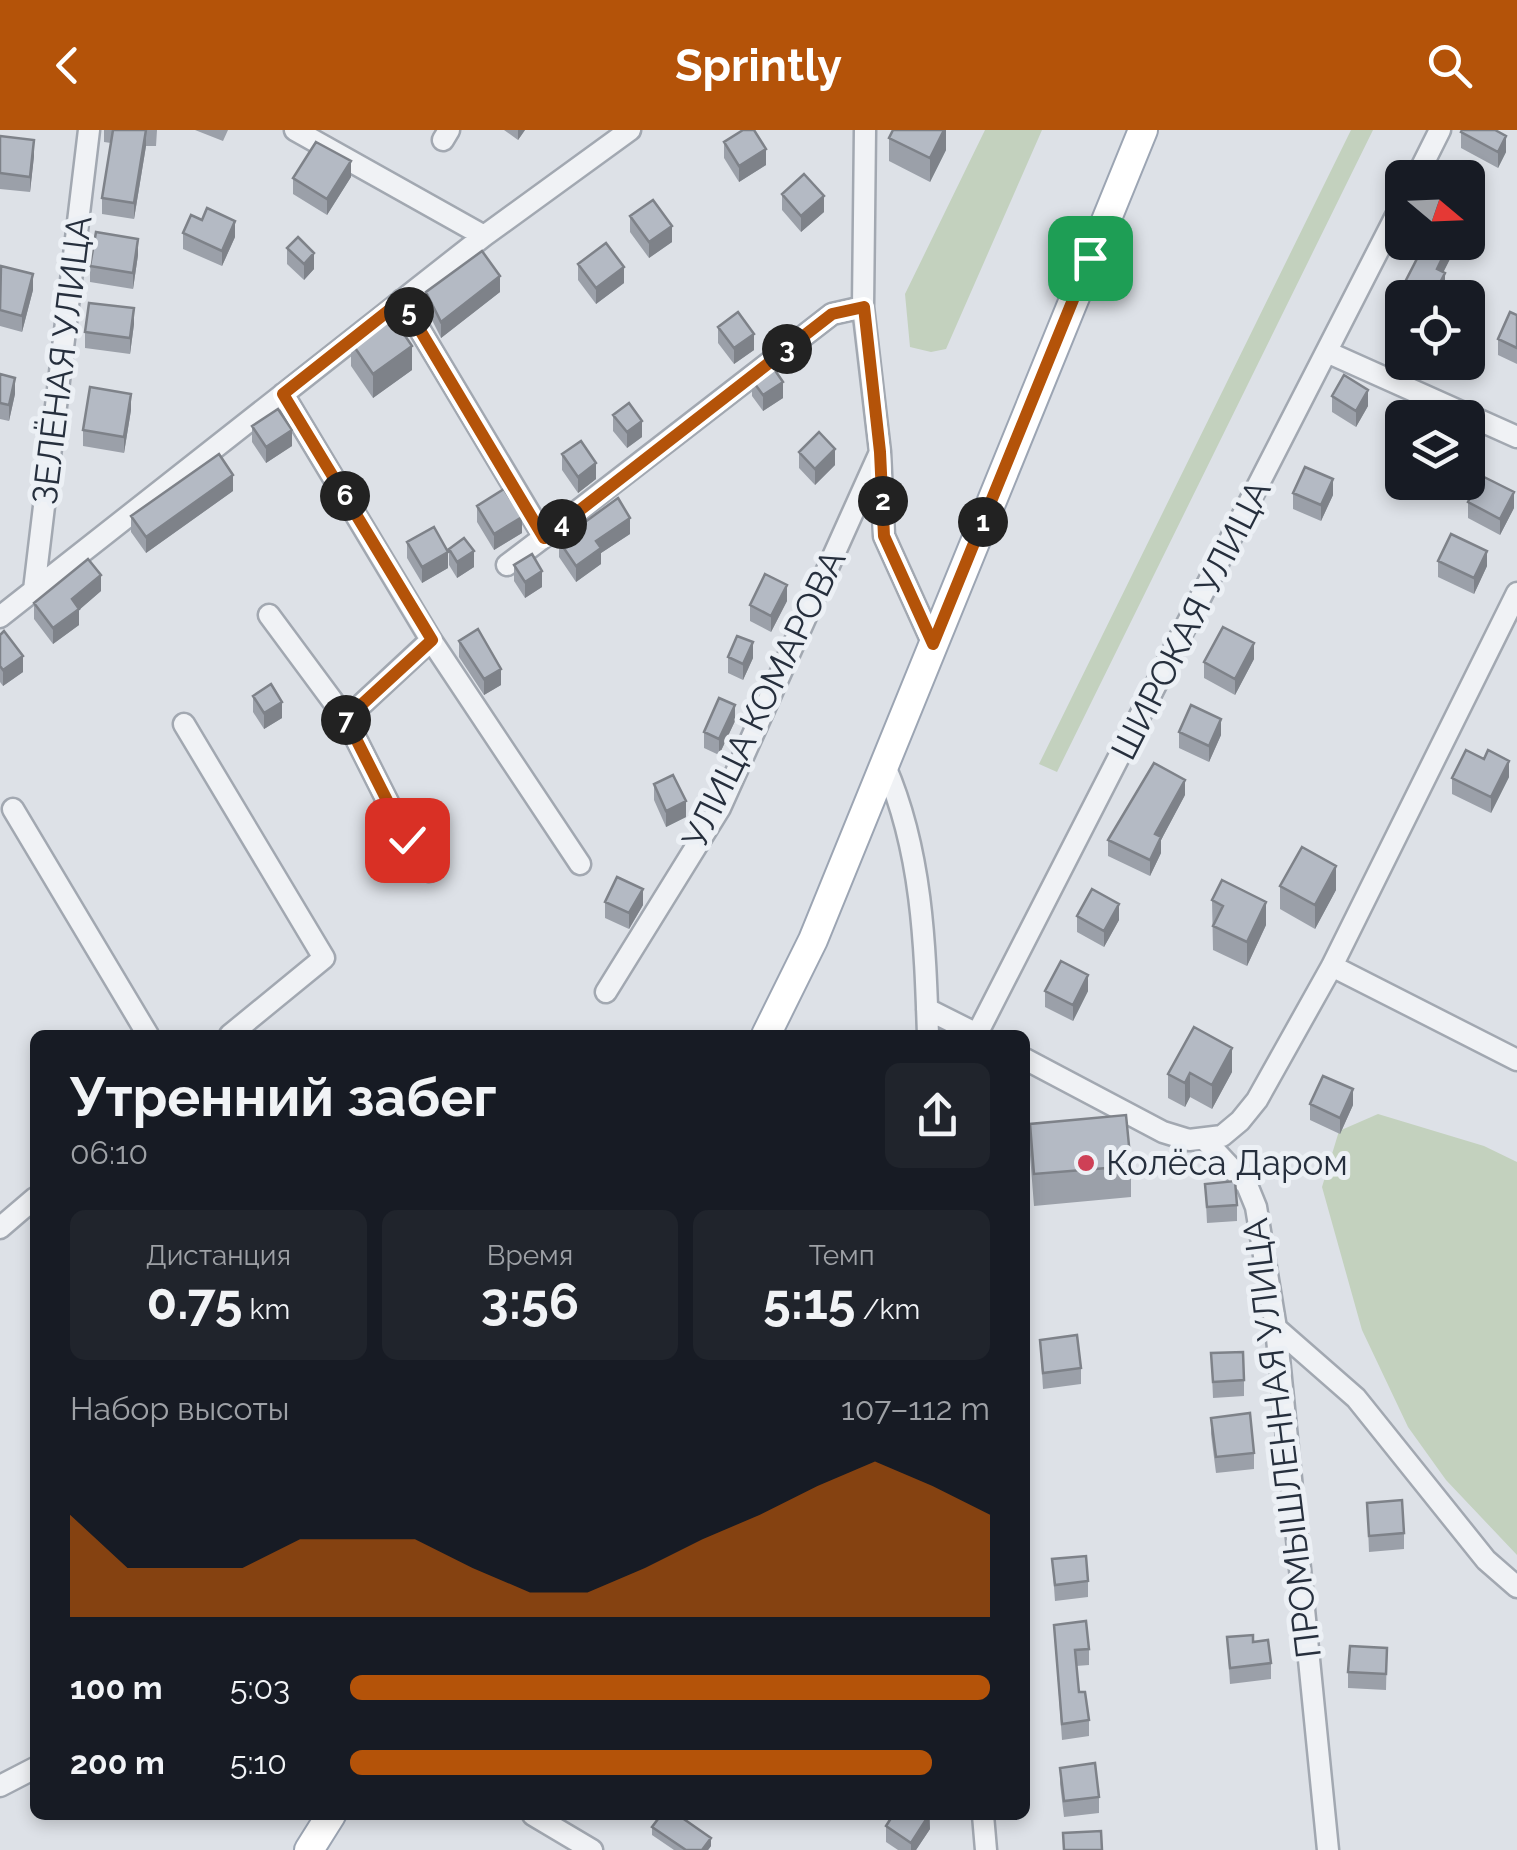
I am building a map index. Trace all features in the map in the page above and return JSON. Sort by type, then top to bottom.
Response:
[{"type":"main road","points":[[768,1030],[813,940],[1143,130]]},
{"type":"main road","points":[[309,1850],[328,1820]]},
{"type":"street","name":"ЗЕЛЁНАЯ УЛИЦА","points":[[34,590],[89,130]]},
{"type":"street","points":[[295,130],[484,236]]},
{"type":"street","points":[[0,617],[484,236],[630,130]]},
{"type":"street","points":[[865,130],[864,307],[880,452],[884,536],[933,644]]},
{"type":"street","points":[[1425,160],[1440,130]]},
{"type":"street","name":"ШИРОКАЯ УЛИЦА","points":[[980,1030],[1385,238]]},
{"type":"street","points":[[402,300],[544,538]]},
{"type":"street","points":[[507,565],[832,314],[864,307]]},
{"type":"street","points":[[1327,352],[1517,437]]},
{"type":"street","points":[[283,394],[432,640],[580,864]]},
{"type":"street","name":"УЛИЦА КОМАРОВА","points":[[606,992],[720,808],[880,452]]},
{"type":"street","points":[[1030,1062],[1163,1132],[1206,1141],[1231,1128],[1257,1100],[1332,966],[1517,593]]},
{"type":"street","points":[[269,615],[346,719],[407,840],[429,871]]},
{"type":"street","points":[[346,719],[432,640]]},
{"type":"street","points":[[184,724],[324,958],[236,1030]]},
{"type":"street","points":[[885,766],[906,815],[917,870],[928,1030]]},
{"type":"street","points":[[14,809],[145,1030]]},
{"type":"street","points":[[1332,966],[1517,1060]]},
{"type":"street","points":[[927,1010],[970,1030]]},
{"type":"street","name":"ПРОМЫШЛЕННАЯ УЛИЦА","points":[[1206,1141],[1247,1184],[1256,1207],[1276,1328],[1328,1850]]},
{"type":"street","points":[[0,1228],[30,1202]]},
{"type":"street","points":[[1276,1328],[1356,1398],[1486,1560],[1517,1587]]},
{"type":"street","points":[[0,1786],[30,1771]]},
{"type":"street","points":[[541,1820],[592,1850]]},
{"type":"street","points":[[983,1820],[986,1850]]},
{"type":"green space","points":[[985,130],[1042,130],[946,349],[931,352],[910,347],[905,294]]},
{"type":"green space","points":[[1351,130],[1373,130],[1057,772],[1039,764]]},
{"type":"green space","points":[[1378,1114],[1484,1146],[1517,1162],[1517,1555],[1446,1480],[1408,1427],[1362,1330],[1322,1187],[1339,1131]]},
{"type":"building","points":[[113,130],[146,130],[134,203],[102,198]]},
{"type":"building","points":[[743,130],[754,130],[766,149],[739,166],[724,142]]},
{"type":"building","points":[[893,130],[944,130],[930,158],[889,138]]},
{"type":"building","points":[[1462,130],[1495,130],[1506,136],[1498,152]]},
{"type":"building","points":[[0,136],[34,140],[30,177],[0,173]]},
{"type":"building","points":[[316,142],[351,161],[327,199],[293,178]]},
{"type":"building","points":[[804,174],[824,196],[801,216],[782,194]]},
{"type":"building","points":[[653,200],[672,226],[649,242],[630,216]]},
{"type":"building","points":[[207,208],[235,221],[222,251],[183,233],[191,215],[202,220]]},
{"type":"building","points":[[96,232],[138,239],[133,273],[90,266]]},
{"type":"building","points":[[298,237],[314,253],[304,264],[287,248]]},
{"type":"building","points":[[606,243],[624,267],[596,288],[578,264]]},
{"type":"building","points":[[482,251],[500,276],[441,322],[426,292]]},
{"type":"building","points":[[1416,260],[1441,260],[1437,269],[1445,273],[1441,280],[1406,280]]},
{"type":"building","points":[[1,266],[33,274],[22,316],[0,310]]},
{"type":"building","points":[[89,303],[134,308],[130,338],[85,332]]},
{"type":"building","points":[[738,312],[754,334],[734,348],[718,327]]},
{"type":"building","points":[[1510,312],[1517,315],[1517,348],[1498,339]]},
{"type":"building","points":[[391,315],[412,346],[373,374],[351,342]]},
{"type":"building","points":[[772,366],[783,382],[763,395],[752,380]]},
{"type":"building","points":[[0,374],[15,378],[9,405],[0,403]]},
{"type":"building","points":[[1344,375],[1368,390],[1356,411],[1332,396]]},
{"type":"building","points":[[90,387],[131,394],[124,437],[83,430]]},
{"type":"building","points":[[629,403],[642,421],[627,432],[613,415]]},
{"type":"building","points":[[278,409],[292,430],[266,447],[252,426]]},
{"type":"building","points":[[819,432],[835,449],[815,469],[799,452]]},
{"type":"building","points":[[581,441],[596,463],[578,477],[562,454]]},
{"type":"building","points":[[219,454],[233,475],[146,537],[131,516]]},
{"type":"building","points":[[1305,467],[1333,479],[1321,505],[1293,493]]},
{"type":"building","points":[[1485,478],[1514,492],[1500,519],[1468,502],[1485,500]]},
{"type":"building","points":[[504,489],[522,517],[494,534],[477,506]]},
{"type":"building","points":[[618,498],[630,518],[596,541],[601,548],[576,566],[559,541]]},
{"type":"building","points":[[434,527],[448,552],[422,567],[407,542]]},
{"type":"building","points":[[1451,534],[1487,551],[1474,578],[1438,561]]},
{"type":"building","points":[[464,538],[474,551],[457,562],[449,549]]},
{"type":"building","points":[[532,554],[542,571],[525,582],[514,565]]},
{"type":"building","points":[[88,559],[101,575],[72,599],[79,609],[53,628],[34,603]]},
{"type":"building","points":[[765,574],[787,585],[771,616],[750,605]]},
{"type":"building","points":[[1223,627],[1254,643],[1235,679],[1204,662]]},
{"type":"building","points":[[478,629],[501,669],[484,679],[459,641]]},
{"type":"building","points":[[4,631],[23,656],[3,670],[0,635]]},
{"type":"building","points":[[737,636],[753,642],[743,664],[728,657]]},
{"type":"building","points":[[271,684],[282,702],[264,713],[253,696]]},
{"type":"building","points":[[719,698],[735,705],[719,739],[704,732]]},
{"type":"building","points":[[1191,705],[1221,719],[1209,746],[1179,732]]},
{"type":"building","points":[[1466,750],[1484,759],[1488,750],[1509,761],[1491,797],[1452,778]]},
{"type":"building","points":[[1154,763],[1185,780],[1155,834],[1161,837],[1150,860],[1108,840]]},
{"type":"building","points":[[673,775],[686,801],[666,811],[654,784]]},
{"type":"building","points":[[1302,847],[1336,866],[1315,905],[1280,886]]},
{"type":"building","points":[[617,877],[643,889],[629,913],[605,902]]},
{"type":"building","points":[[1222,880],[1266,902],[1247,942],[1213,926],[1223,906],[1212,900]]},
{"type":"building","points":[[1092,889],[1119,904],[1104,931],[1077,916]]},
{"type":"building","points":[[1061,961],[1088,975],[1073,1005],[1045,991]]},
{"type":"building","points":[[1194,1027],[1232,1048],[1212,1085],[1190,1073],[1185,1083],[1168,1074]]},
{"type":"building","points":[[1323,1076],[1353,1089],[1340,1118],[1310,1104]]},
{"type":"building","points":[[1126,1115],[1131,1166],[1034,1174],[1030,1124]]},
{"type":"building","points":[[1235,1181],[1237,1205],[1207,1207],[1205,1184]]},
{"type":"building","points":[[1077,1335],[1081,1368],[1043,1373],[1040,1340]]},
{"type":"building","points":[[1243,1352],[1244,1380],[1213,1382],[1211,1353]]},
{"type":"building","points":[[1250,1413],[1254,1453],[1216,1457],[1211,1418]]},
{"type":"building","points":[[1402,1500],[1404,1533],[1369,1536],[1367,1503]]},
{"type":"building","points":[[1086,1556],[1088,1581],[1055,1585],[1052,1559]]},
{"type":"building","points":[[1086,1621],[1089,1649],[1075,1650],[1079,1692],[1085,1692],[1089,1720],[1062,1724],[1054,1625]]},
{"type":"building","points":[[1253,1635],[1253,1642],[1268,1640],[1271,1663],[1230,1668],[1227,1637]]},
{"type":"building","points":[[1350,1646],[1387,1648],[1386,1674],[1348,1672]]},
{"type":"building","points":[[1095,1763],[1099,1797],[1064,1801],[1060,1768]]},
{"type":"building","points":[[657,1820],[685,1820],[711,1838],[702,1850],[686,1850],[652,1827]]},
{"type":"building","points":[[890,1820],[926,1820],[911,1843],[886,1826]]},
{"type":"building","points":[[1101,1831],[1102,1850],[1064,1850],[1063,1833]]},
{"type":"place","name":"Колёса Даром","points":[[1086,1163]]},
{"type":"route","points":[[407,840],[346,719],[432,640],[283,394],[402,300],[544,538],[832,314],[864,307],[880,452],[884,536],[933,644],[1090,258]]}]
